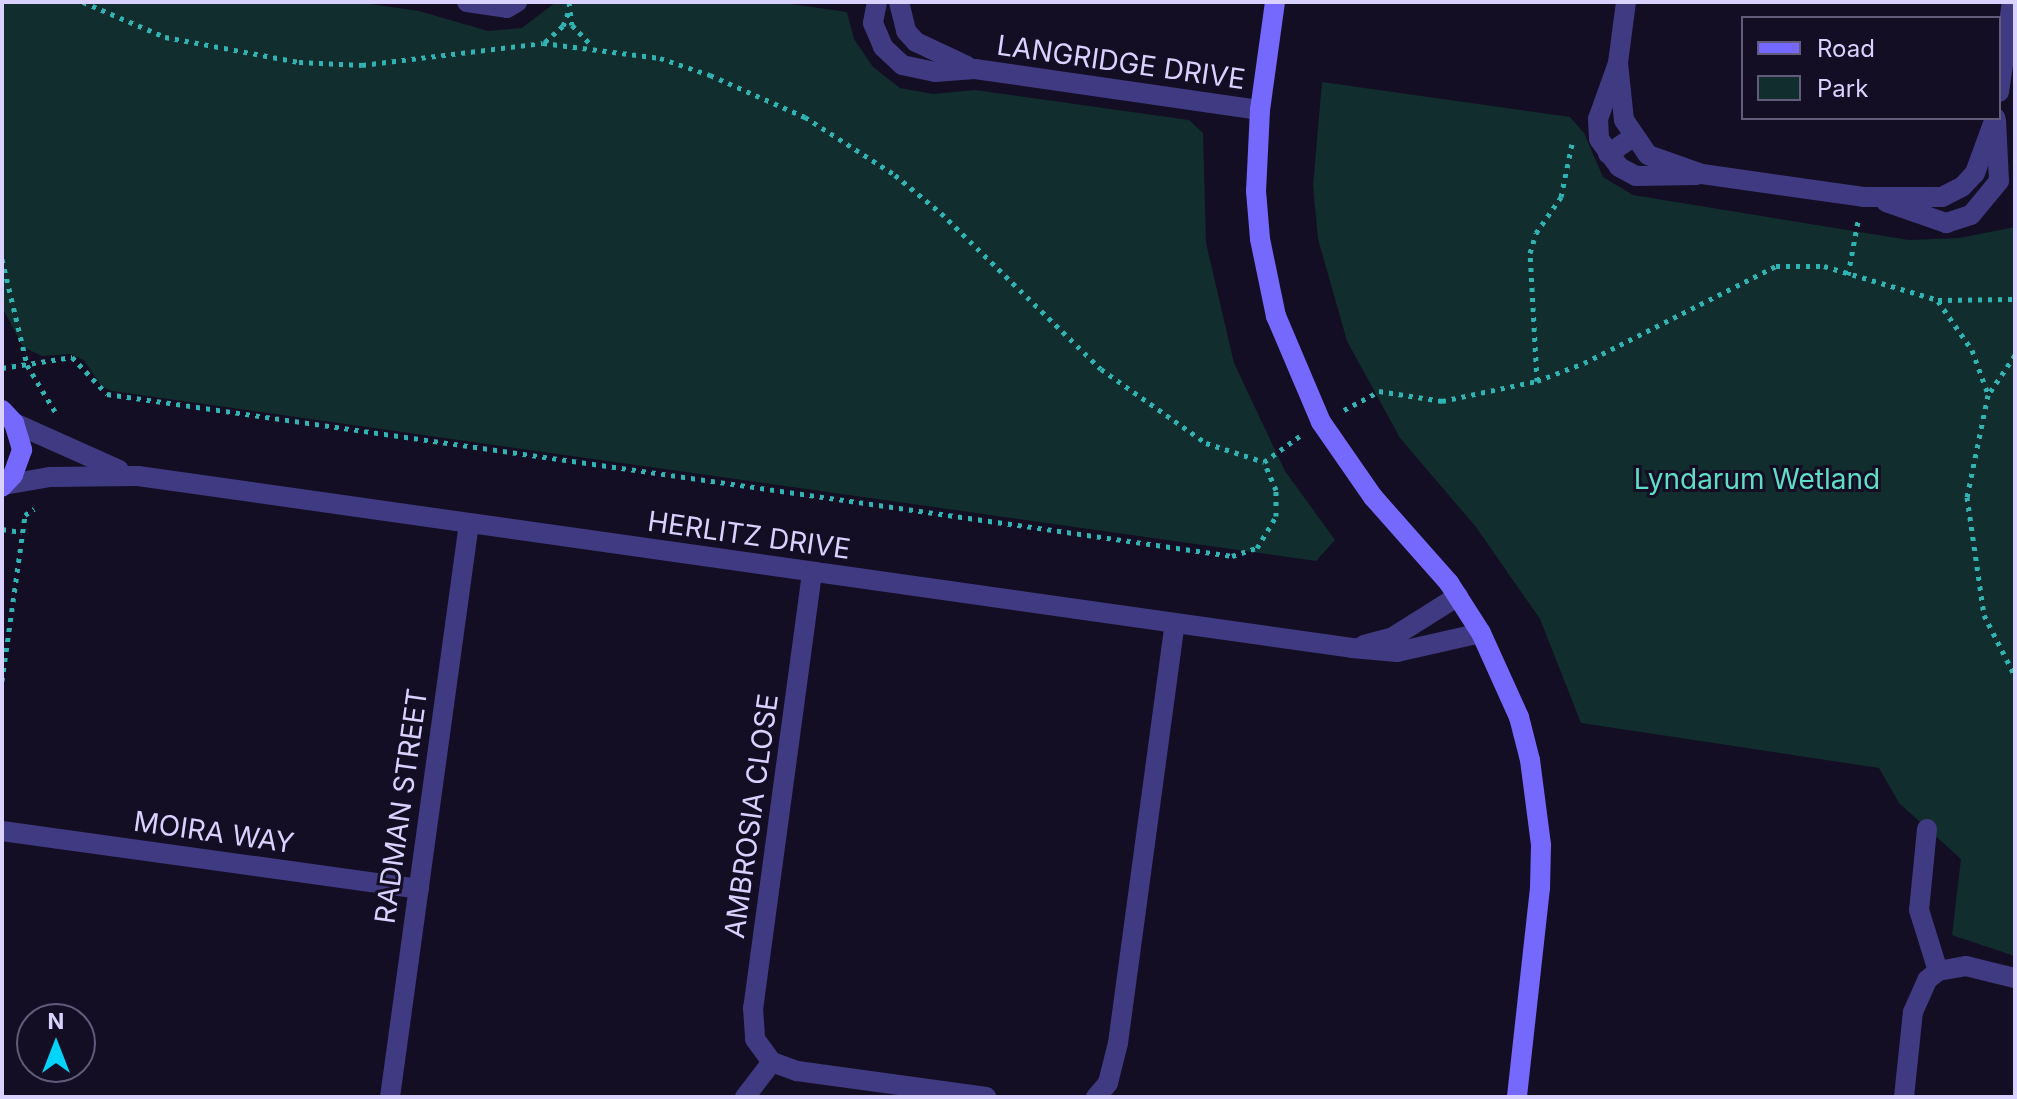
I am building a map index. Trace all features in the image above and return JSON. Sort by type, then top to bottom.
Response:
[{"type":"street","points":[[467,2],[507,8],[517,2]]},
{"type":"street","points":[[877,2],[873,23],[883,47],[906,31],[899,2]]},
{"type":"street","points":[[1275,2],[1260,110],[1256,191],[1266,272],[1276,316],[1321,422],[1373,497],[1458,596],[1481,633],[1519,717],[1541,845],[1517,1097]]},
{"type":"street","points":[[1626,2],[1618,63],[1598,119],[1608,154],[1636,176],[1702,174],[1872,199],[1946,223],[1971,215],[1999,181],[1995,120]]},
{"type":"street","points":[[2001,78],[2012,2]]},
{"type":"street","name":"LANGRIDGE DRIVE","points":[[906,31],[937,54],[975,69]]},
{"type":"street","name":"LANGRIDGE DRIVE","points":[[883,47],[902,65],[935,72],[975,69],[1260,110]]},
{"type":"street","points":[[1618,63],[1624,120],[1632,138],[1648,155],[1702,174]]},
{"type":"street","points":[[1872,199],[1942,197],[1962,187],[1975,173],[1994,120]]},
{"type":"street","points":[[1608,154],[1632,138]]},
{"type":"street","points":[[2,401],[22,450],[3,486]]},
{"type":"street","name":"HERLITZ DRIVE","points":[[10,418],[87,460],[138,476]]},
{"type":"street","name":"HERLITZ DRIVE","points":[[3,486],[50,477],[138,476],[1352,648],[1397,652],[1481,633]]},
{"type":"street","name":"RADMAN STREET","points":[[390,1097],[469,523]]},
{"type":"street","name":"AMBROSIA CLOSE","points":[[772,1062],[755,1039],[753,1008],[812,573]]},
{"type":"street","name":"HERLITZ DRIVE","points":[[1352,648],[1393,637],[1458,596]]},
{"type":"street","points":[[1096,1097],[1108,1083],[1116,1056],[1175,624]]},
{"type":"street","points":[[1927,829],[1919,910],[1938,971]]},
{"type":"street","name":"MOIRA WAY","points":[[2,831],[419,889]]},
{"type":"street","points":[[1904,1097],[1918,995],[1938,971],[1966,966],[2015,978]]},
{"type":"street","points":[[745,1097],[772,1062],[797,1071],[986,1097]]},
{"type":"path","points":[[2,368],[72,357],[99,389],[117,396],[1232,556],[1257,548],[1276,516],[1276,490],[1264,462],[1206,443],[1101,369],[941,213],[846,140],[710,75],[660,58],[592,46],[543,43],[362,65],[299,62],[165,37],[105,14],[83,2]]},
{"type":"path","points":[[94,2],[105,14]]},
{"type":"path","points":[[543,43],[563,26],[569,2]]},
{"type":"path","points":[[568,12],[592,46]]},
{"type":"path","points":[[1537,381],[1530,253],[1567,180],[1573,135]]},
{"type":"path","points":[[1848,275],[1872,199]]},
{"type":"path","points":[[2,259],[27,365]]},
{"type":"path","points":[[1264,462],[1321,422],[1379,391],[1442,401],[1537,381],[1584,363],[1776,266],[1824,266],[1938,300],[2015,299]]},
{"type":"path","points":[[1938,300],[1972,350],[1988,395]]},
{"type":"path","points":[[2015,355],[1988,395],[1972,455],[1967,525],[1984,615],[2015,676]]},
{"type":"path","points":[[2,529],[22,532],[2,681]]},
{"type":"green space","points":[[2,2],[357,2],[419,11],[488,31],[522,28],[556,2],[777,2],[847,12],[854,39],[873,67],[900,88],[933,94],[975,90],[1189,120],[1203,133],[1206,243],[1234,363],[1285,471],[1335,540],[1316,561],[112,391],[101,386],[84,360],[70,354],[42,356],[23,347],[2,307]]},
{"type":"green space","name":"Lyndarum Wetland","points":[[1322,82],[1570,117],[1584,133],[1603,177],[1633,195],[1909,240],[1959,238],[2015,227],[2015,956],[1952,935],[1961,859],[1899,803],[1879,768],[1581,723],[1540,619],[1476,527],[1400,438],[1347,341],[1318,239],[1313,186]]}]
